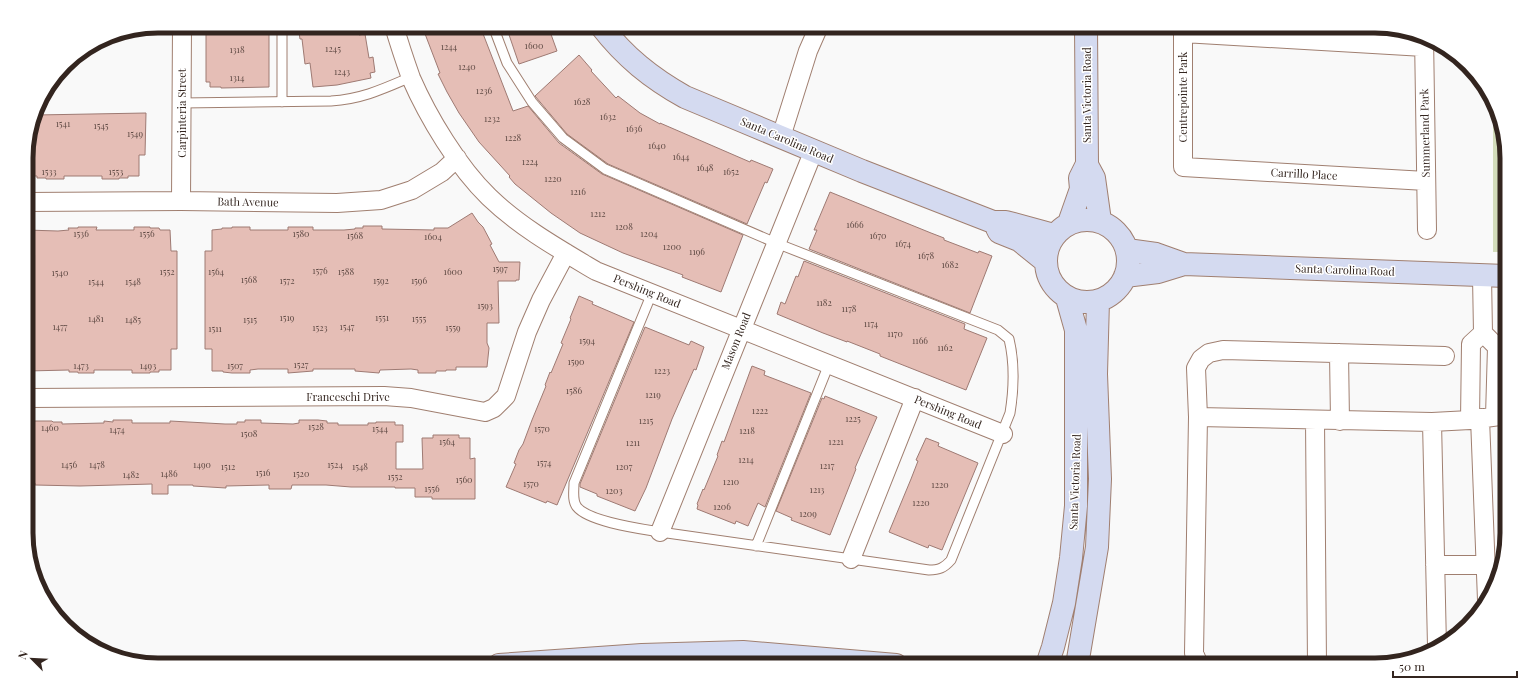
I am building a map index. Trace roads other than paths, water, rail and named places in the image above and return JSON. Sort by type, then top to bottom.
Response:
[{"type":"street","name":"Carpinteria Street","points":[[181,201],[182,33]]},
{"type":"street","name":"Pershing Road","points":[[396,33],[411,78],[432,119],[457,158],[489,197],[521,224],[596,271],[1003,434]]},
{"type":"street","name":"Santa Carolina Road","points":[[607,33],[617,46],[634,62],[660,83],[685,97],[993,222],[1006,222],[1062,229]]},
{"type":"street","points":[[781,137],[808,51],[816,33]]},
{"type":"street","name":"Santa Victoria Road","points":[[1086,33],[1087,164],[1094,178],[1100,221]]},
{"type":"street","name":"Centrepointe Park","points":[[1182,33],[1183,167]]},
{"type":"street","points":[[1263,33],[1417,41]]},
{"type":"street","name":"Summerland Park","points":[[1424,43],[1427,230]]},
{"type":"street","name":"Mason Road","points":[[660,532],[814,150]]},
{"type":"street","name":"Bath Avenue","points":[[33,202],[181,201],[337,203],[381,200],[412,190],[442,172],[457,158]]},
{"type":"street","name":"Santa Victoria Road","points":[[1062,229],[1080,189],[1080,178],[1087,164]]},
{"type":"street","name":"Carrillo Place","points":[[1183,167],[1426,181]]},
{"type":"street","points":[[1090,219],[1100,221],[1117,232],[1123,240],[1127,250],[1128,263],[1125,276],[1119,287],[1110,296],[1098,301],[1082,302],[1067,298],[1058,291],[1046,272],[1045,261],[1047,247],[1062,229],[1079,220],[1090,219]]},
{"type":"street","name":"Santa Carolina Road","points":[[993,222],[999,232],[1019,240],[1045,261]]},
{"type":"street","name":"Santa Carolina Road","points":[[1127,250],[1156,254],[1184,264],[1500,276]]},
{"type":"street","name":"Franceschi Drive","points":[[33,398],[384,396],[411,398],[485,412],[494,408],[506,396],[527,332],[541,300],[566,253]]},
{"type":"street","name":"Santa Carolina Road","points":[[1125,276],[1158,272],[1184,264]]},
{"type":"street","points":[[1482,276],[1484,333],[1497,347],[1496,373],[1488,417],[1487,588]]},
{"type":"street","name":"Santa Victoria Road","points":[[1049,658],[1064,603],[1071,558],[1076,506],[1076,330],[1067,298]]},
{"type":"street","name":"Santa Victoria Road","points":[[1078,658],[1097,547],[1100,479],[1096,374],[1098,301]]},
{"type":"street","points":[[1484,333],[1471,344],[1470,373],[1488,417]]},
{"type":"street","points":[[1196,658],[1194,653],[1198,417],[1196,368],[1201,359],[1209,353],[1223,350],[1445,356]]},
{"type":"street","points":[[1339,353],[1340,421]]},
{"type":"street","points":[[1470,373],[1496,373]]},
{"type":"street","points":[[850,559],[915,398]]},
{"type":"street","points":[[1198,417],[1432,422],[1488,417]]},
{"type":"street","points":[[1315,420],[1317,658]]},
{"type":"street","points":[[1432,422],[1437,642]]},
{"type":"street","points":[[1435,565],[1486,566]]},
{"type":"street","points":[[599,658],[642,655],[743,652],[814,658]]},
{"type":"lane","points":[[282,33],[282,102]]},
{"type":"lane","points":[[496,33],[507,62],[532,102],[563,138],[605,169],[776,244],[998,330],[1009,339],[1013,357],[1013,394],[1010,413],[1003,434],[951,560],[946,566],[938,570],[929,570],[660,532],[620,525],[584,513],[577,507],[573,496],[574,483],[652,293]]},
{"type":"lane","points":[[182,103],[351,100],[371,94],[411,78]]},
{"type":"lane","points":[[756,546],[829,364]]}]
